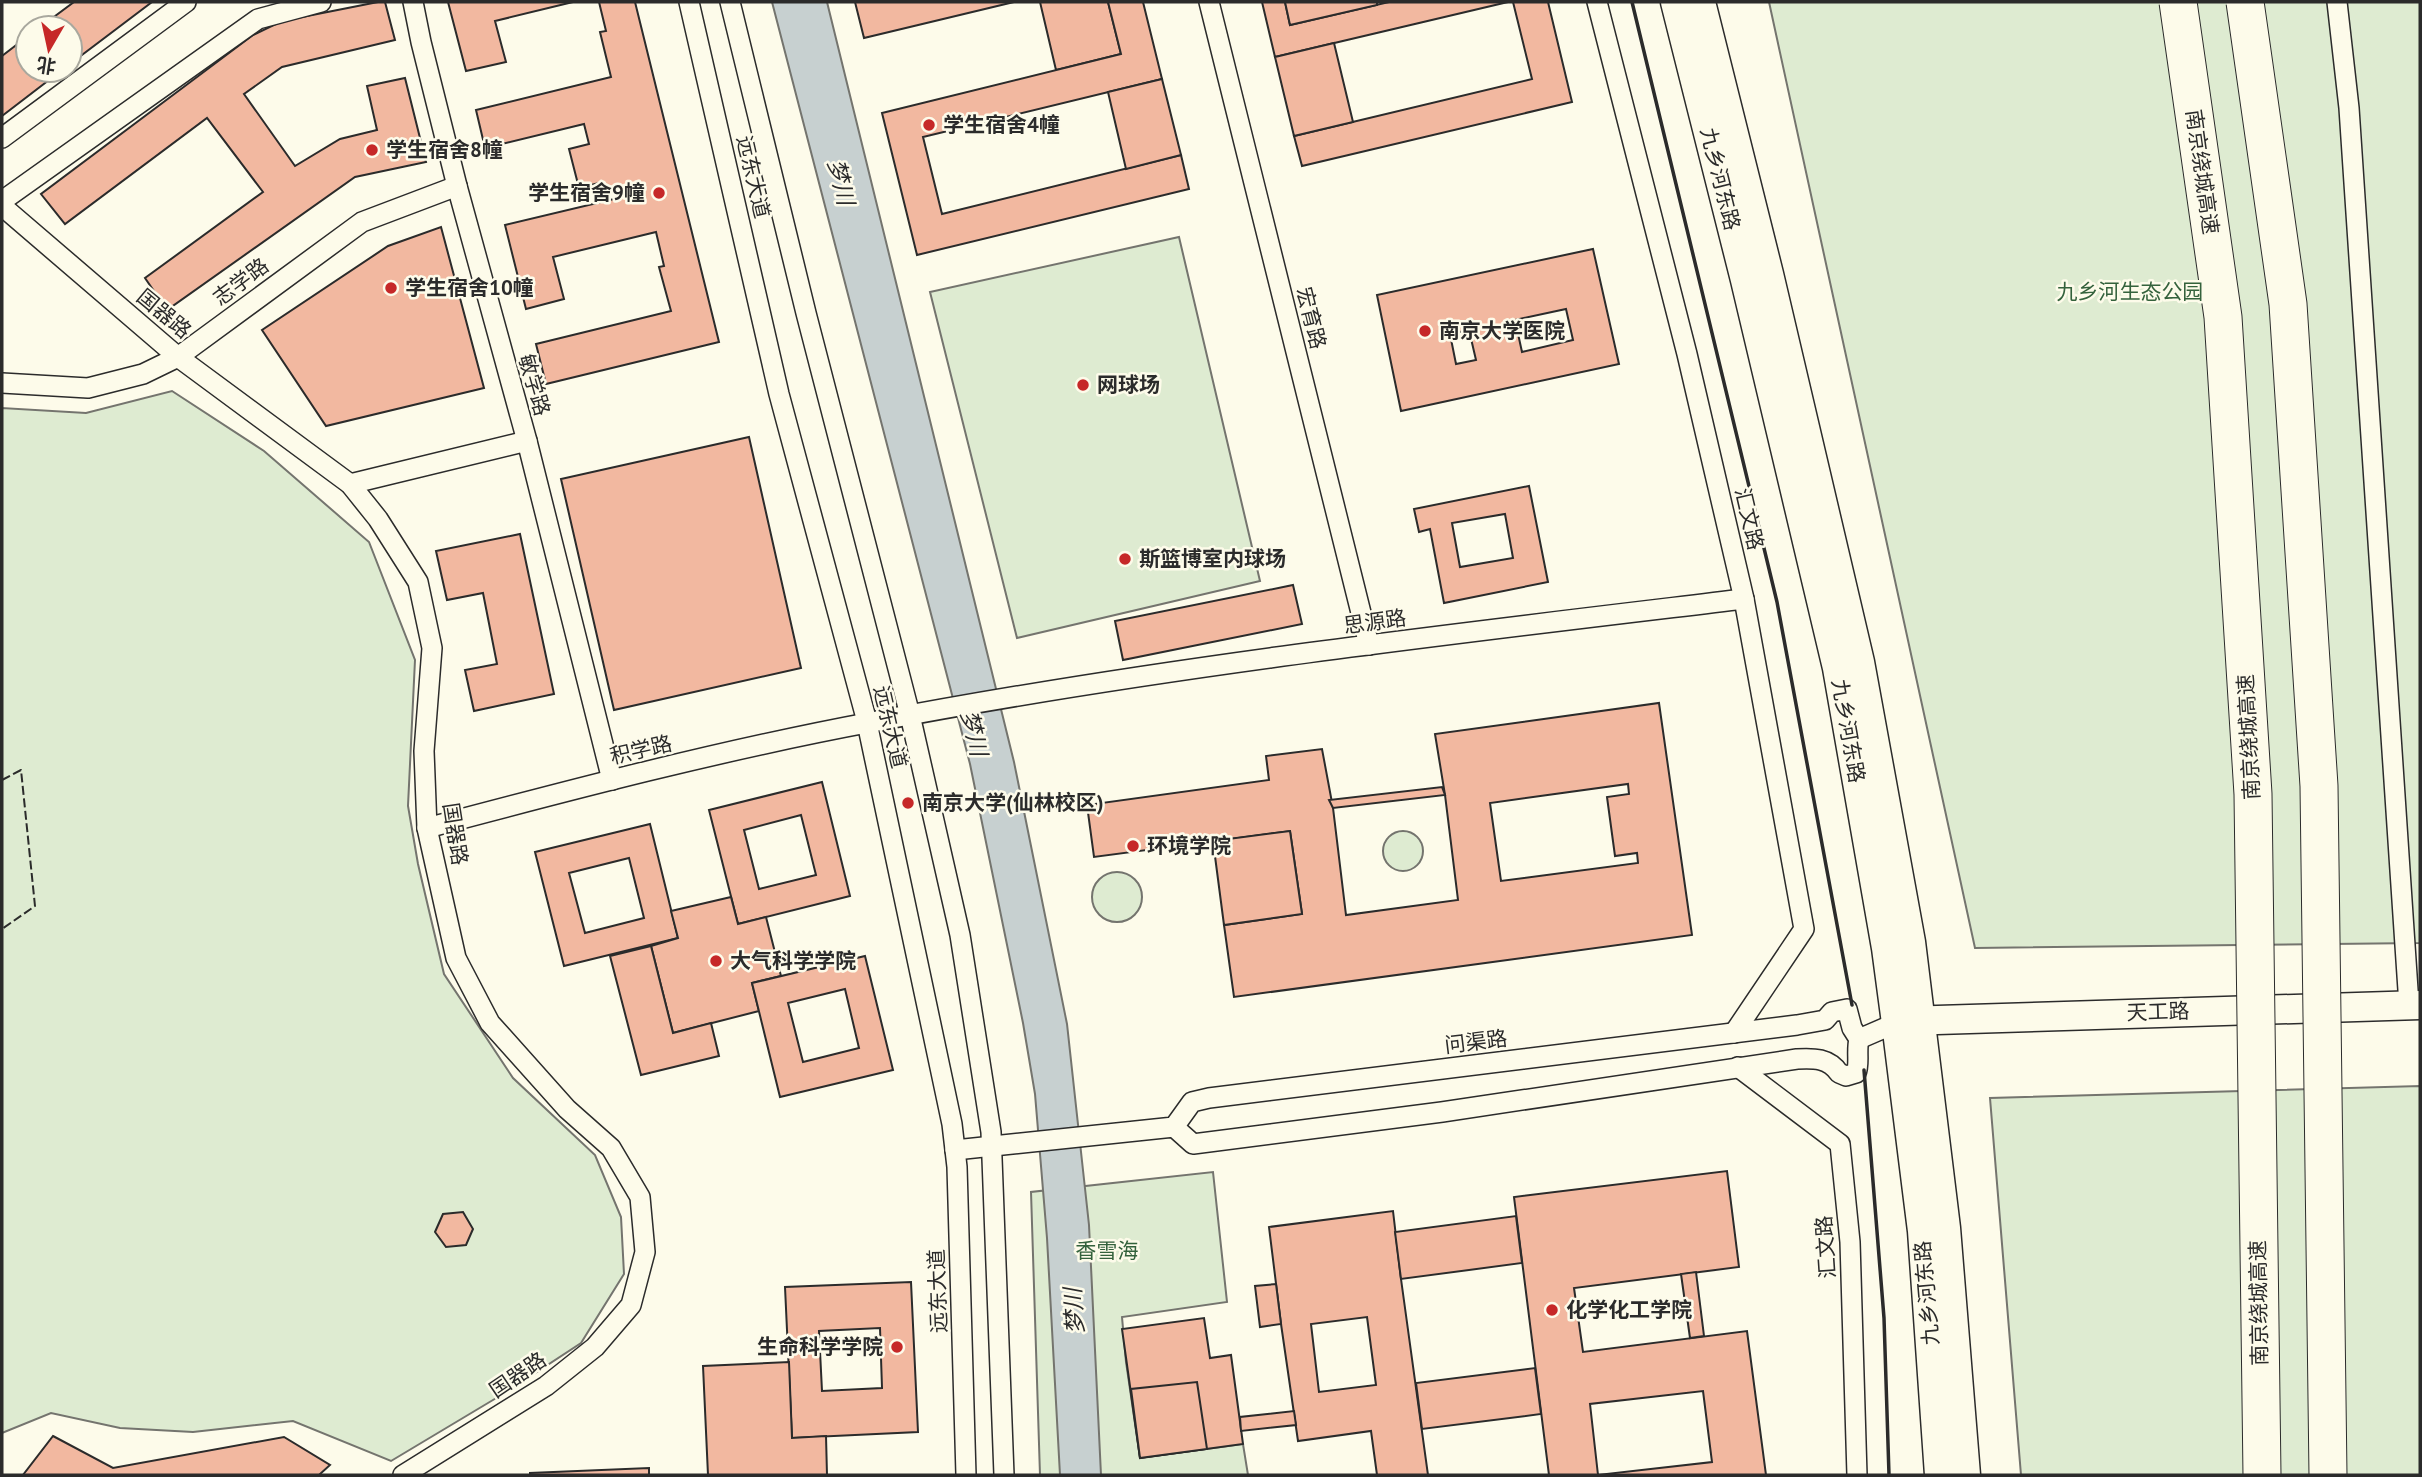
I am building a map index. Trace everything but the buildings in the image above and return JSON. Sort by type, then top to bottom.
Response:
[{"type":"highway","name":"南京绕城高速","points":[[2178,2],[2222,317],[2253,794],[2262,1475]]},
{"type":"highway","points":[[2245,2],[2288,304],[2319,786],[2328,1475]]},
{"type":"main road","name":"九乡河东路","points":[[1675,2],[1749,294],[1837,668],[1886,948],[1909,1021],[1946,1228],[1966,1475]]},
{"type":"main road","name":"九乡河东路","points":[[1701,2],[1769,274],[1860,662],[1911,942],[1909,1021],[1939,1443],[1939,1475]]},
{"type":"main road","name":"天工路","points":[[1909,1021],[2414,1005]]},
{"type":"street","points":[[2,138],[186,2]]},
{"type":"street","points":[[2,204],[258,19],[321,2]]},
{"type":"street","name":"敏学路","points":[[413,2],[457,186],[527,441],[612,780]]},
{"type":"street","name":"远东大道","points":[[690,2],[779,394],[867,722],[952,1124],[966,1475]]},
{"type":"street","name":"远东大道","points":[[730,2],[806,313],[911,715],[960,935],[991,1145],[1004,1475]]},
{"type":"street","name":"宏育路","points":[[1209,2],[1368,645]]},
{"type":"street","name":"汇文路","points":[[1597,2],[1687,354],[1744,600],[1804,929],[1734,1033]]},
{"type":"street","points":[[2337,2],[2350,122],[2414,1005]]},
{"type":"street","name":"志学路","points":[[2,383],[88,388],[144,374],[178,357],[362,222],[457,186]]},
{"type":"street","name":"国器路","points":[[2,204],[178,357],[350,484],[378,519],[418,582],[432,648],[424,751],[427,828],[457,958],[490,1023],[567,1109],[611,1148],[640,1197],[645,1252],[631,1305],[595,1347],[546,1386],[403,1475]]},
{"type":"street","points":[[350,484],[527,441]]},
{"type":"street","name":"思源路","points":[[935,710],[1014,696],[1368,645],[1744,600]]},
{"type":"street","name":"积学路","points":[[427,828],[612,780],[867,722],[935,710]]},
{"type":"street","name":"问渠路","points":[[1174,1126],[1192,1102],[1209,1098],[1797,1026],[1825,1020],[1832,1012],[1847,1009],[1852,1028],[1859,1039]]},
{"type":"street","points":[[955,1150],[1174,1126],[1194,1144],[1442,1112],[1797,1059],[1815,1058],[1833,1065],[1839,1073],[1846,1076],[1856,1073],[1859,1067],[1856,1052],[1859,1039],[1909,1021]]},
{"type":"street","name":"汇文路","points":[[1738,1067],[1840,1144],[1850,1242],[1857,1475]]},
{"type":"green space","name":"九乡河生态公园","points":[[1769,2],[2420,2],[2420,943],[1975,948]]},
{"type":"green space","name":"网球场","points":[[1179,237],[1260,581],[1017,638],[930,292]]},
{"type":"green space","points":[[172,391],[264,451],[369,542],[415,660],[408,806],[418,864],[444,974],[513,1078],[595,1155],[621,1217],[624,1274],[581,1343],[508,1391],[391,1461],[293,1421],[193,1432],[120,1428],[51,1413],[2,1433],[2,408],[86,413]]},
{"type":"green space","points":[[1403,831],[1411,832],[1417,837],[1422,843],[1422,859],[1417,865],[1411,870],[1403,871],[1395,870],[1389,865],[1384,859],[1383,851],[1384,843],[1389,837],[1395,832]]},
{"type":"green space","points":[[1117,872],[1135,879],[1142,897],[1135,915],[1117,922],[1099,915],[1092,897],[1099,879]]},
{"type":"green space","points":[[2420,1086],[2420,1475],[2021,1475],[1990,1098]]},
{"type":"green space","name":"香雪海","points":[[1213,1172],[1227,1302],[1122,1317],[1126,1362],[1140,1458],[1243,1444],[1248,1475],[1040,1475],[1031,1192]]},
{"type":"water","name":"梦川","points":[[772,2],[827,2],[1014,762],[1067,1024],[1089,1225],[1101,1475],[1060,1475],[1047,1238],[1035,1094],[1023,1023],[970,764]]},
{"type":"fence","points":[[2,780],[21,770],[35,906],[2,929]]},
{"type":"wall","points":[[1632,2],[1777,602],[1852,1005]]},
{"type":"wall","points":[[1864,1070],[1884,1318],[1889,1475]]},
{"type":"place","name":"学生宿舍4幢","points":[[929,125]]},
{"type":"place","name":"学生宿舍8幢","points":[[372,150]]},
{"type":"place","name":"学生宿舍9幢","points":[[659,193]]},
{"type":"place","name":"学生宿舍10幢","points":[[391,288]]},
{"type":"place","name":"南京大学医院","points":[[1425,331]]},
{"type":"place","name":"网球场","points":[[1083,385]]},
{"type":"place","name":"斯篮博室内球场","points":[[1125,559]]},
{"type":"place","name":"南京大学(仙林校区)","points":[[908,803]]},
{"type":"place","name":"环境学院","points":[[1133,846]]},
{"type":"place","name":"大气科学学院","points":[[716,961]]},
{"type":"place","name":"化学化工学院","points":[[1552,1310]]},
{"type":"place","name":"生命科学学院","points":[[897,1347]]}]
